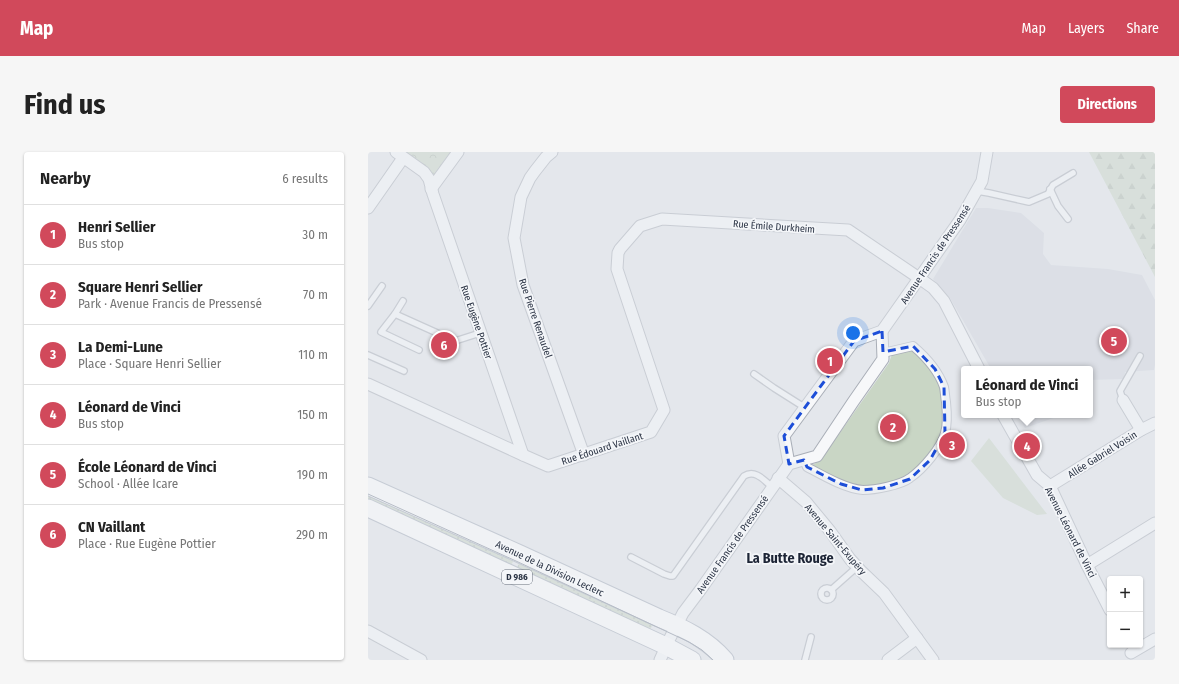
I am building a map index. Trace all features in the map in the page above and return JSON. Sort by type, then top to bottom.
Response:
[{"type":"main road","name":"Avenue de la Division Leclerc","points":[[368,486],[676,625],[710,644],[725,660]]},
{"type":"main road","name":"D 986","points":[[368,508],[663,653],[692,660]]},
{"type":"street","points":[[431,189],[458,152]]},
{"type":"street","name":"Rue Pierre Renaudel","points":[[552,152],[546,157],[530,178],[521,198],[514,238],[523,285],[584,455]]},
{"type":"street","name":"Avenue Francis de Pressensé","points":[[882,331],[960,220],[982,181],[988,152]]},
{"type":"street","points":[[368,208],[400,155]]},
{"type":"street","name":"Rue Eugène Pottier","points":[[400,155],[424,172],[429,179],[431,189],[480,333],[523,455]]},
{"type":"street","name":"Rue Émile Durkheim","points":[[625,243],[640,226],[662,219],[848,230],[919,278]]},
{"type":"street","name":"Rue Édouard Vaillant","points":[[368,384],[548,466],[651,432],[664,410],[617,269],[618,253],[625,243]]},
{"type":"street","points":[[919,278],[933,288],[944,301],[977,366]]},
{"type":"street","points":[[882,331],[883,353],[884,359],[853,402],[818,456],[789,464],[784,436],[854,341],[882,331]]},
{"type":"street","points":[[804,460],[807,467],[841,484],[862,490],[883,488],[910,479],[930,460],[937,450],[945,433],[947,413],[944,387],[935,369],[913,346],[883,353]]},
{"type":"street","points":[[1123,400],[1141,430]]},
{"type":"street","name":"Avenue Léonard de Vinci","points":[[1005,418],[1037,475],[1050,486],[1107,604]]},
{"type":"street","name":"Allée Gabriel Voisin","points":[[1050,486],[1141,430],[1155,423]]},
{"type":"street","name":"Avenue Francis de Pressensé","points":[[663,653],[683,613],[789,464]]},
{"type":"street","name":"Avenue Saint-Exupéry","points":[[775,482],[806,502],[850,559],[884,593],[933,660]]},
{"type":"street","points":[[1087,564],[1155,523]]},
{"type":"street","points":[[368,631],[421,660]]},
{"type":"street","points":[[888,660],[917,638]]},
{"type":"street","points":[[1131,653],[1155,639]]},
{"type":"lane","points":[[977,191],[1030,202],[1048,194],[1052,185],[1073,173]]},
{"type":"lane","points":[[1050,189],[1058,206],[1068,218]]},
{"type":"lane","points":[[368,306],[382,286]]},
{"type":"lane","points":[[404,301],[381,332],[419,350]]},
{"type":"lane","points":[[395,314],[455,341],[480,333]]},
{"type":"lane","points":[[368,355],[404,371]]},
{"type":"lane","points":[[1123,400],[1120,391],[1140,356]]},
{"type":"lane","points":[[754,374],[804,407]]},
{"type":"lane","points":[[631,557],[664,574],[673,576],[744,476],[749,474],[758,475],[775,482]]},
{"type":"lane","points":[[831,590],[857,567]]},
{"type":"lane","points":[[805,660],[811,637]]},
{"type":"highlighted area","points":[[882,331],[883,352],[913,346],[935,369],[944,387],[945,433],[930,460],[910,479],[883,488],[862,490],[841,484],[807,467],[804,460],[789,464],[784,436],[854,341]]},
{"type":"shaded area","points":[[976,208],[988,208],[1021,213],[1044,233],[1043,254],[1051,265],[1108,269],[1142,275],[1155,300],[1154,370],[1125,372],[1124,379],[1093,380],[1093,366],[989,366],[950,298],[933,279]]},
{"type":"shaded area","points":[[1020,418],[1053,418],[1025,428]]},
{"type":"green space","points":[[396,152],[458,152],[431,189],[429,179]]},
{"type":"green space","points":[[1089,152],[1155,152],[1155,277]]},
{"type":"green space","points":[[915,349],[934,372],[943,392],[944,416],[940,438],[927,458],[908,475],[881,486],[857,485],[840,480],[810,466],[820,461],[889,363],[892,354]]},
{"type":"green space","points":[[989,438],[1047,514],[1037,515],[1003,498],[971,461]]},
{"type":"green space","points":[[368,488],[516,555],[509,570],[368,505]]},
{"type":"green space","points":[[521,558],[655,620],[648,634],[515,573]]},
{"type":"tram line","points":[[368,494],[689,642],[702,650],[713,660]]},
{"type":"place","name":"École Léonard de Vinci","points":[[1114,341]]},
{"type":"place","name":"CN Vaillant","points":[[444,345]]},
{"type":"place","name":"Henri Sellier","points":[[830,361]]},
{"type":"place","name":"Square Henri Sellier","points":[[893,427]]},
{"type":"place","name":"La Demi-Lune","points":[[952,445]]},
{"type":"place","name":"Léonard de Vinci","points":[[1027,446]]},
{"type":"district","name":"La Butte Rouge","points":[[790,558]]}]
